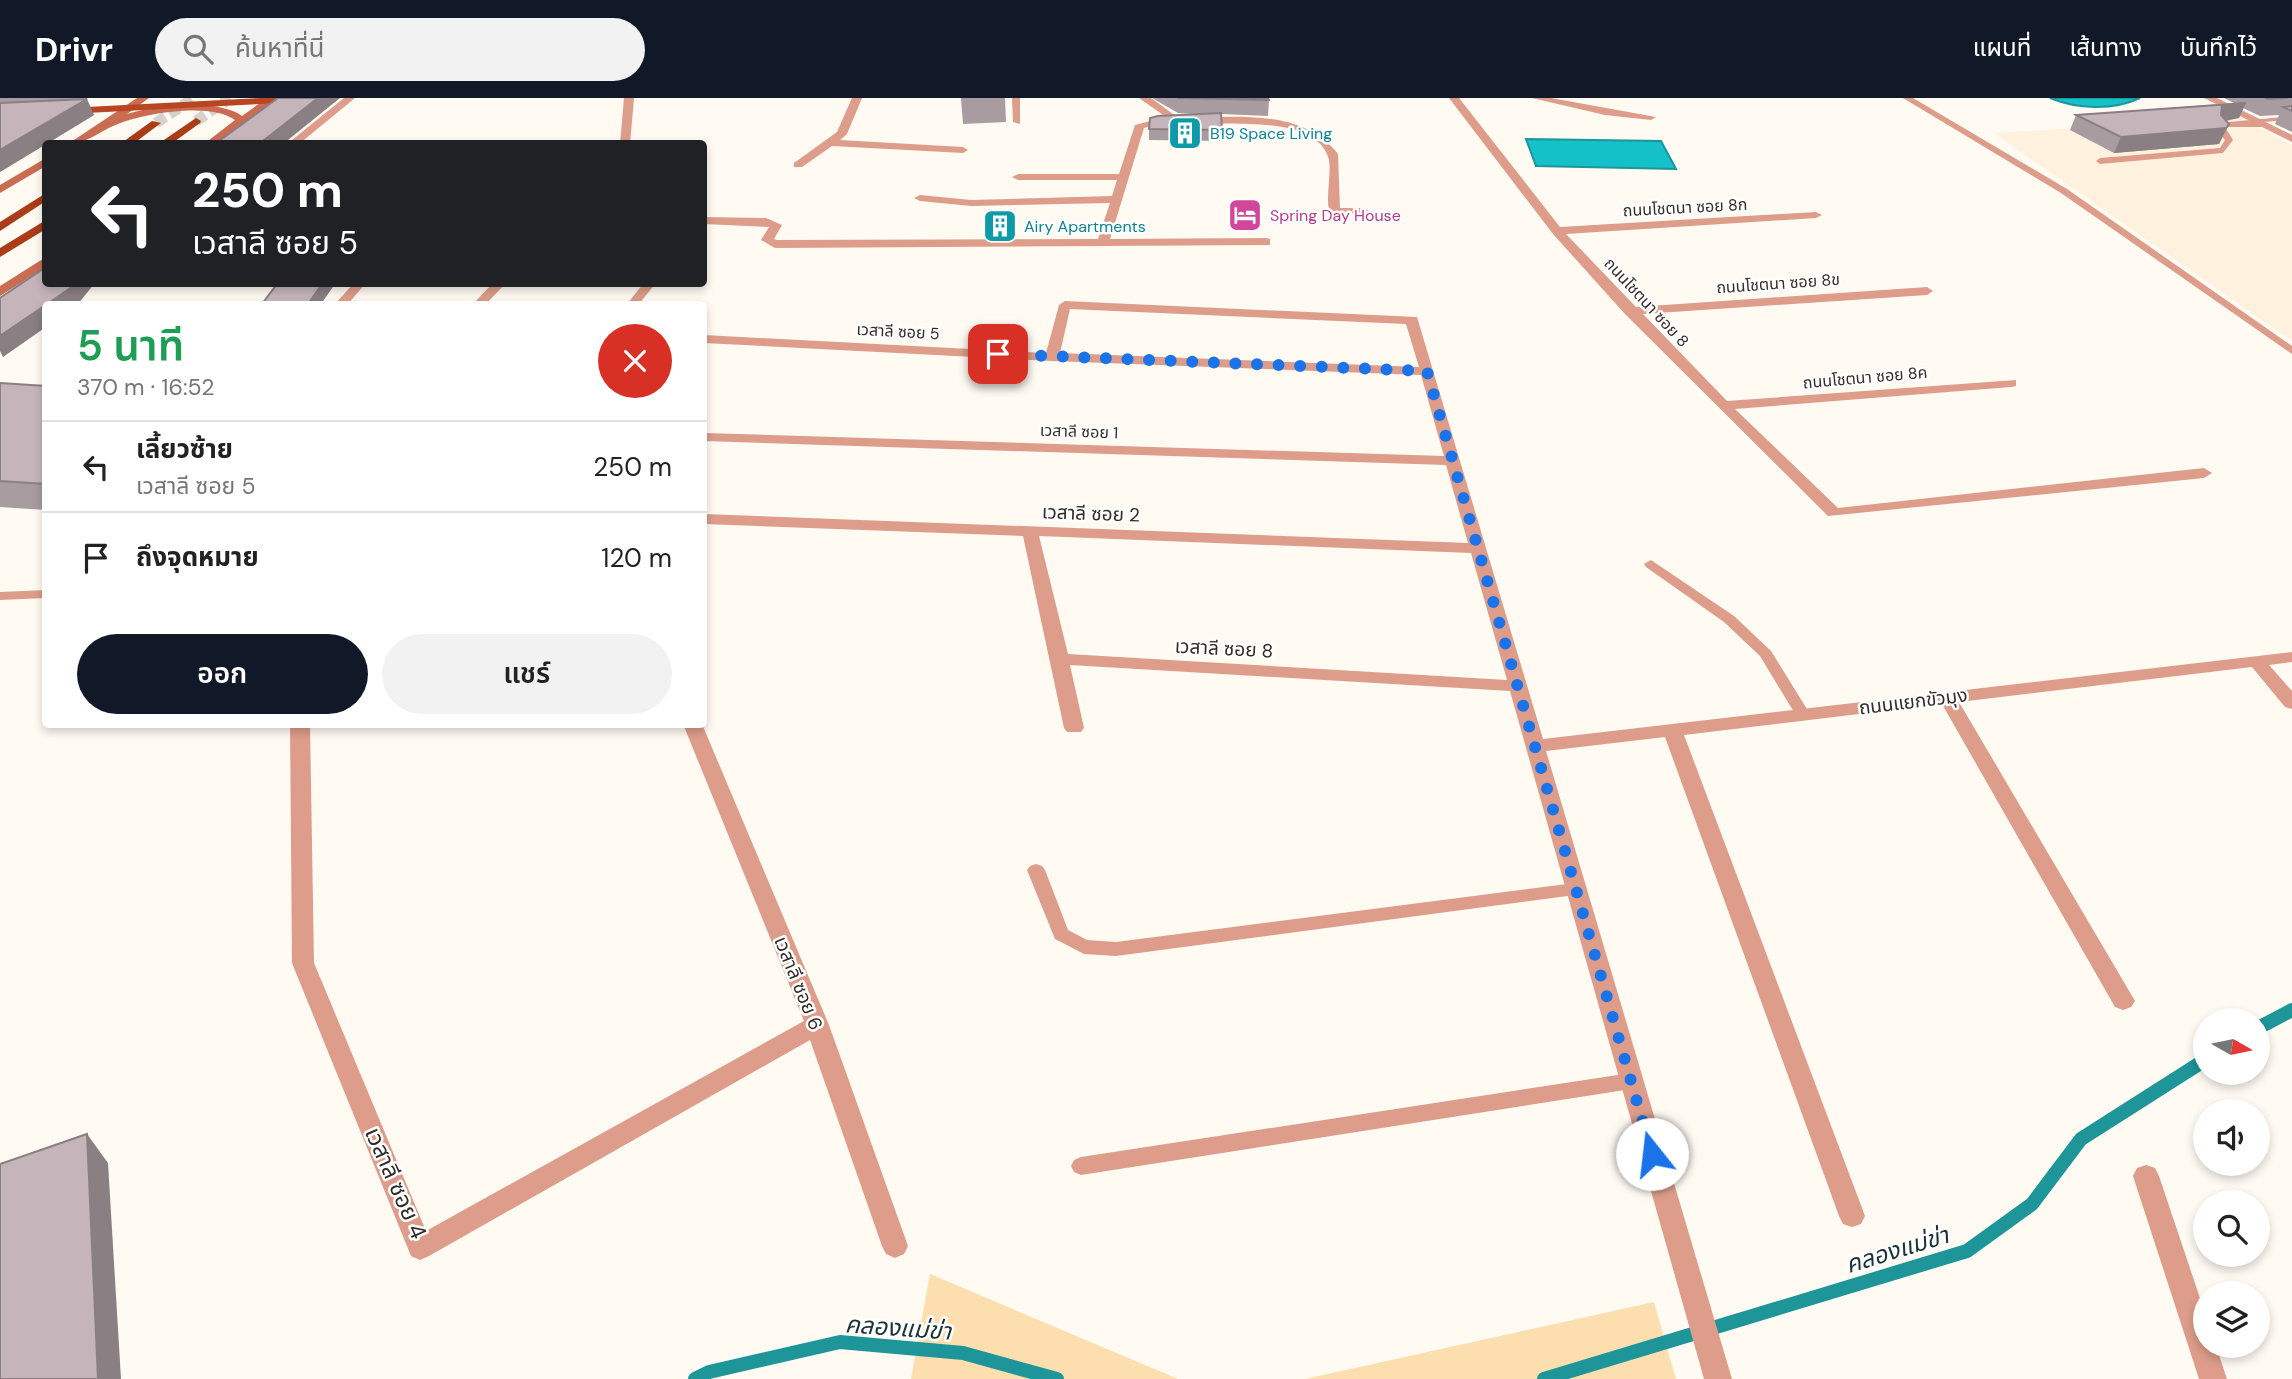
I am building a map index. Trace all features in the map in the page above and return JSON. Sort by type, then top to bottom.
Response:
[{"type":"highway","points":[[169,140],[196,121]]},
{"type":"highway","points":[[131,140],[156,123]]},
{"type":"highway","points":[[0,227],[42,200]]},
{"type":"highway","points":[[0,253],[42,226]]},
{"type":"main road","points":[[157,98],[143,98],[129,104],[115,109],[52,108],[129,104],[319,98]]},
{"type":"main road","points":[[214,140],[271,99]]},
{"type":"main road","points":[[79,140],[129,104]]},
{"type":"main road","points":[[96,129],[130,116],[159,111],[218,109],[234,113],[241,120]]},
{"type":"main road","points":[[0,190],[42,164]]},
{"type":"main road","points":[[0,292],[42,264]]},
{"type":"street","points":[[297,140],[350,98]]},
{"type":"street","points":[[625,140],[629,98]]},
{"type":"street","points":[[797,165],[847,128],[857,98]]},
{"type":"street","points":[[1144,98],[1175,119]]},
{"type":"street","name":"ถนนโชตนา ซอย 8","points":[[1454,98],[1557,231],[1630,311],[1834,513],[2204,473]]},
{"type":"street","points":[[1537,98],[1605,112],[1651,117]]},
{"type":"street","points":[[2209,98],[2292,139]]},
{"type":"street","points":[[1103,243],[1139,127],[1175,119],[1269,122],[1317,135],[1333,154],[1334,211],[1363,211]]},
{"type":"street","points":[[830,143],[963,150]]},
{"type":"street","points":[[1018,177],[1122,177]]},
{"type":"street","points":[[920,198],[971,203],[1116,199]]},
{"type":"street","name":"ถนนโชตนา ซอย 8ก","points":[[1557,231],[1816,215]]},
{"type":"street","points":[[707,221],[766,222],[776,225],[767,240],[775,244],[1266,242]]},
{"type":"street","points":[[344,301],[356,287]]},
{"type":"street","points":[[482,301],[496,287]]},
{"type":"street","points":[[635,301],[647,287]]},
{"type":"street","name":"ถนนโชตนา ซอย 8ข","points":[[1630,311],[1927,290]]},
{"type":"street","points":[[1052,357],[1065,305],[1412,320],[1714,1366]]},
{"type":"street","name":"เวสาลี ซอย 5","points":[[707,339],[1052,357],[1427,371]]},
{"type":"street","name":"ถนนโชตนา ซอย 8ค","points":[[1723,406],[2011,383]]},
{"type":"street","name":"เวสาลี ซอย 1","points":[[707,436],[1453,461]]},
{"type":"street","name":"เวสาลี ซอย 2","points":[[707,519],[1478,548]]},
{"type":"street","points":[[1030,531],[1074,728]]},
{"type":"street","name":"ถนนแยกขัวมุง","points":[[1534,746],[2292,657]]},
{"type":"street","name":"เวสาลี ซอย 8","points":[[1060,659],[1517,686]]},
{"type":"street","points":[[2256,661],[2292,703]]},
{"type":"street","points":[[1947,697],[2123,1001]]},
{"type":"street","name":"เวสาลี ซอย 4","points":[[300,728],[303,963],[420,1248],[817,1026]]},
{"type":"street","name":"เวสาลี ซอย 6","points":[[694,728],[817,1026],[895,1246]]},
{"type":"street","points":[[1672,729],[1852,1216]]},
{"type":"street","points":[[2146,1176],[2213,1379]]},
{"type":"lane","points":[[1016,98],[1017,122]]},
{"type":"lane","points":[[1907,98],[2064,191],[2292,351]]},
{"type":"lane","points":[[2100,161],[2223,150],[2228,139],[2220,129],[2221,125],[2292,118]]},
{"type":"lane","points":[[1651,564],[1729,619],[1766,654],[1802,714]]},
{"type":"lane","points":[[0,596],[42,594]]},
{"type":"lane","points":[[1036,870],[1061,934],[1084,947],[1116,949],[1575,889]]},
{"type":"lane","points":[[1081,1166],[1631,1081]]},
{"type":"shaded area","points":[[2242,119],[2292,145],[2292,341],[1994,133]]},
{"type":"shaded area","points":[[930,1274],[1178,1379],[911,1379]]},
{"type":"shaded area","points":[[1654,1302],[1676,1379],[1305,1379]]},
{"type":"water","points":[[2050,98],[2140,98],[2118,105],[2095,107]]},
{"type":"water","points":[[1526,139],[1661,141],[1676,169],[1536,166]]},
{"type":"building","points":[[278,98],[318,98],[264,140],[220,140]]},
{"type":"building","points":[[1178,98],[1268,98],[1269,100]]},
{"type":"building","points":[[87,99],[0,150],[0,103]]},
{"type":"building","points":[[2246,103],[2222,106],[2221,115],[2229,124],[2226,128],[2121,137],[2076,115]]},
{"type":"building","points":[[1221,113],[1222,130],[1149,129],[1150,118],[1158,116]]},
{"type":"building","points":[[42,270],[42,287],[71,287],[51,301],[42,301],[42,307],[0,336],[0,298]]},
{"type":"building","points":[[275,287],[320,287],[310,301],[264,301]]},
{"type":"building","points":[[0,383],[42,386],[42,484],[0,481]]},
{"type":"building","points":[[87,1134],[98,1379],[0,1379],[0,1164]]},
{"type":"waterway","name":"คลองแม่ข่า","points":[[2270,1022],[2292,1010]]},
{"type":"waterway","name":"คลองแม่ข่า","points":[[1544,1379],[1967,1251],[2032,1204],[2081,1139],[2193,1068]]},
{"type":"waterway","name":"คลองแม่ข่า","points":[[695,1379],[709,1372],[840,1342],[963,1353],[1057,1379]]},
{"type":"tunnel","points":[[156,123],[194,98]]},
{"type":"tunnel","points":[[196,121],[230,98]]},
{"type":"place","name":"B19 Space Living","points":[[1185,133]]},
{"type":"place","name":"Spring Day House","points":[[1245,215]]},
{"type":"place","name":"Airy Apartments","points":[[1000,226]]},
{"type":"route","points":[[998,354],[1427,371],[1652,1154]]}]
